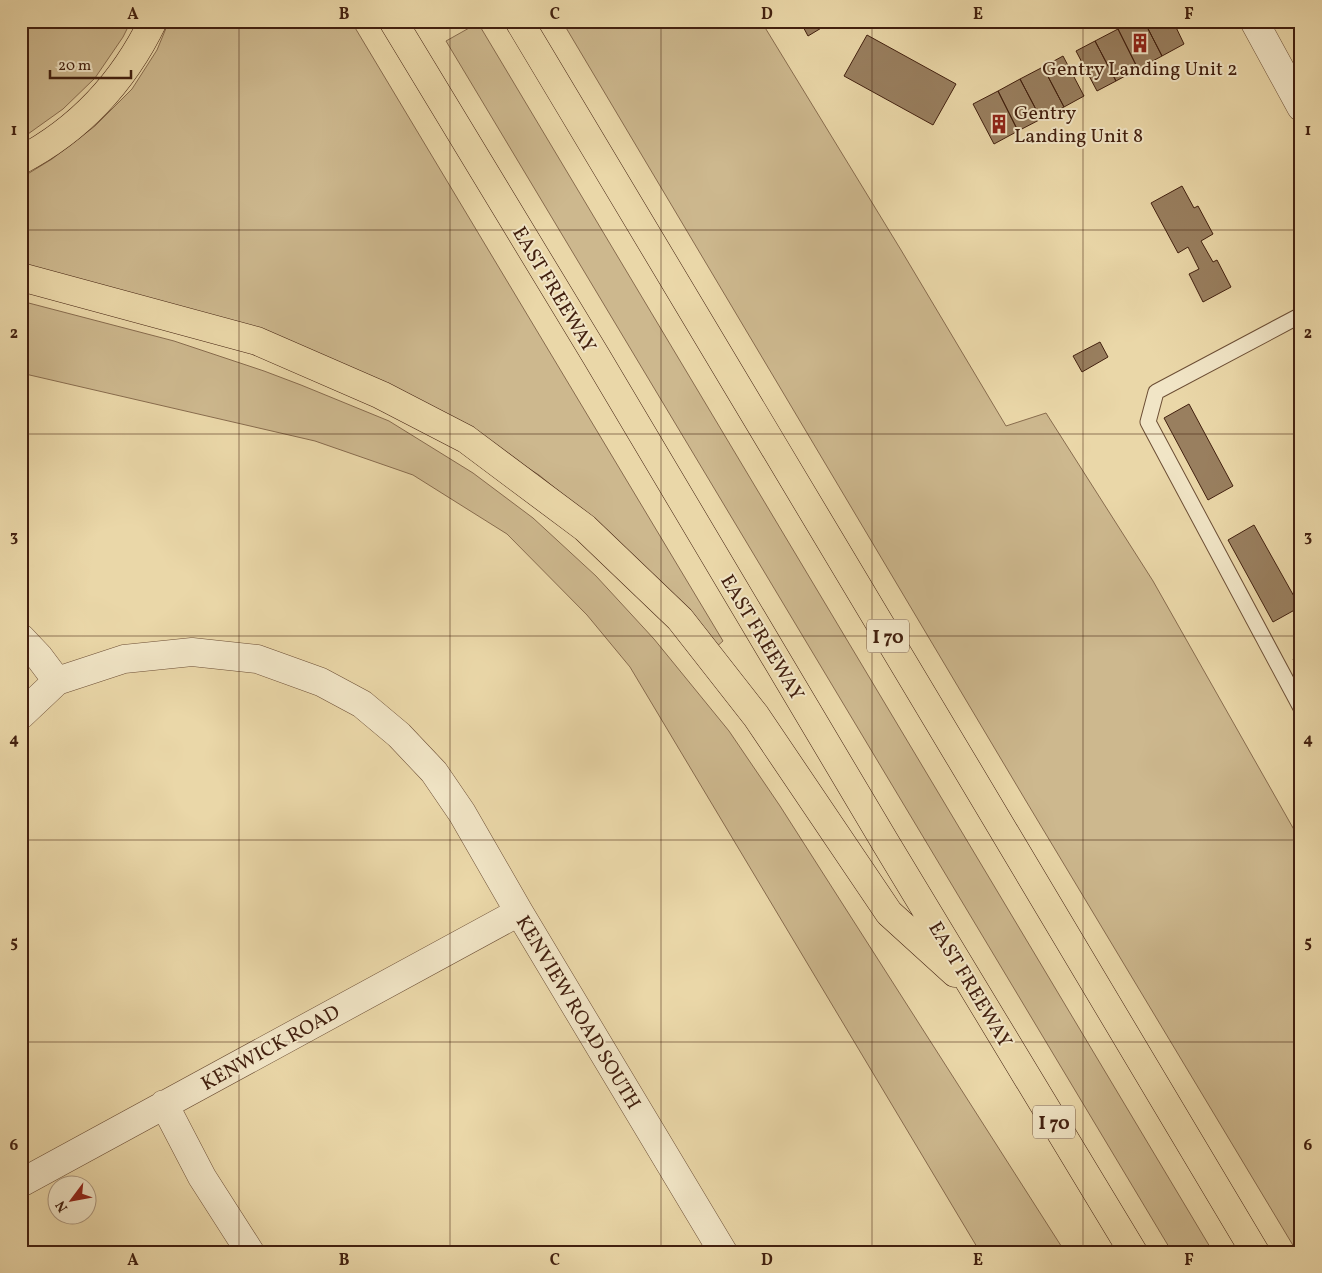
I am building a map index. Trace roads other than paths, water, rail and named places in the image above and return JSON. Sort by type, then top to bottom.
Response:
[{"type":"highway","points":[[21,160],[66,132],[111,88],[130,62],[153,21]]},
{"type":"highway","name":"I 70","points":[[519,21],[692,307],[1255,1252]]},
{"type":"highway","name":"EAST FREEWAY","points":[[399,23],[875,825],[1133,1252]]},
{"type":"highway","points":[[21,277],[257,341],[382,395],[466,439],[578,522],[680,619],[756,716],[889,913],[976,992]]},
{"type":"street","points":[[1254,21],[1301,107]]},
{"type":"street","points":[[21,638],[39,657],[56,681],[21,715]]},
{"type":"street","name":"KENVIEW ROAD SOUTH","points":[[56,681],[124,659],[192,652],[257,658],[321,682],[362,704],[399,735],[434,772],[462,812],[519,912],[723,1252]]},
{"type":"street","name":"KENWICK ROAD","points":[[21,1184],[164,1104],[519,912]]},
{"type":"street","points":[[164,1104],[202,1177],[250,1252]]},
{"type":"lane","points":[[1301,315],[1156,392],[1148,422],[1301,708]]},
{"type":"place","name":"Gentry Landing Unit 2","points":[[1140,43]]},
{"type":"place","name":"Gentry Landing Unit 8","points":[[999,124]]}]
